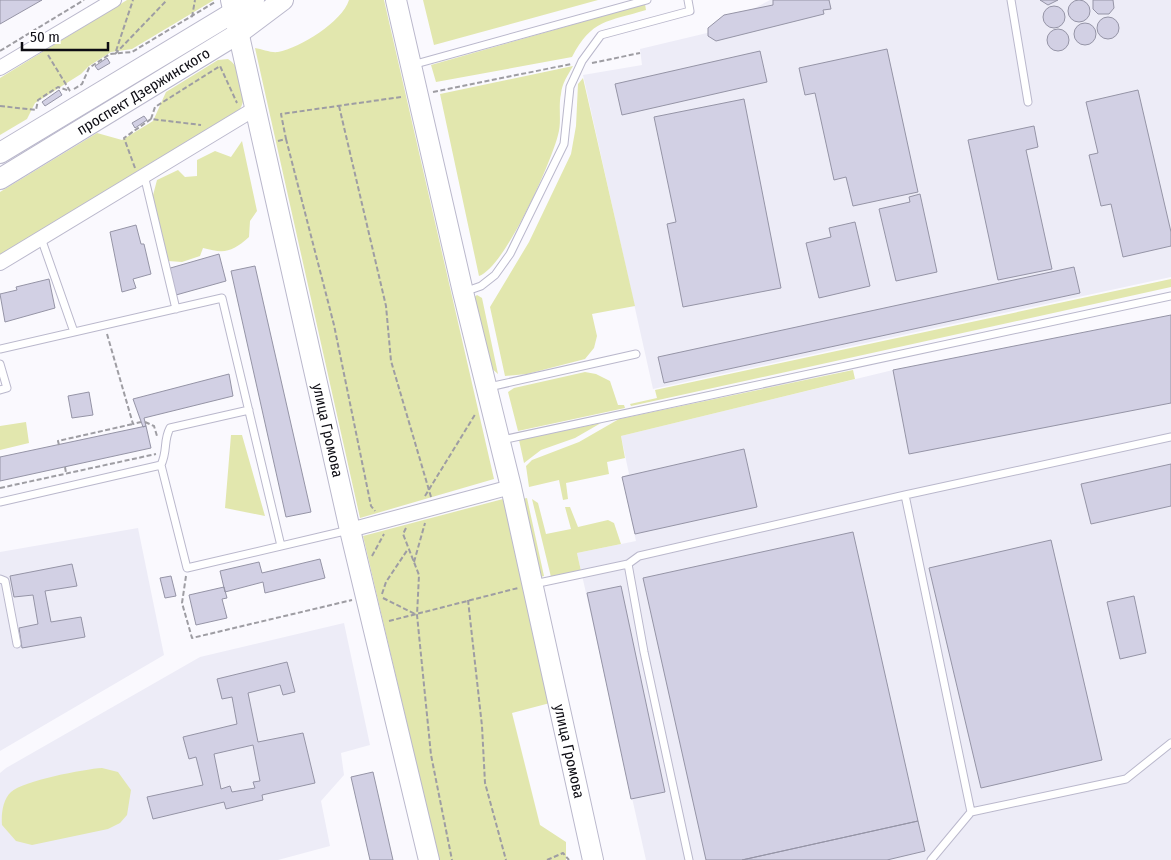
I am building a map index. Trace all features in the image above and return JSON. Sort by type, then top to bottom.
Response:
[{"type":"street","points":[[0,68],[114,0]]},
{"type":"street","name":"проспект Дзержинского","points":[[0,153],[233,5],[254,0]]},
{"type":"street","name":"проспект Дзержинского","points":[[0,179],[239,33],[283,0]]},
{"type":"street","name":"улица Громова","points":[[396,0],[463,292],[511,487],[593,860]]},
{"type":"street","name":"улица Громова","points":[[233,5],[350,530],[429,860]]},
{"type":"street","points":[[0,264],[256,108]]},
{"type":"street","points":[[350,530],[511,487]]},
{"type":"lane","points":[[412,65],[647,0]]},
{"type":"lane","points":[[463,292],[481,286],[495,275],[510,254],[564,144],[570,87],[582,61],[601,35],[690,11],[688,0]]},
{"type":"lane","points":[[1011,0],[1028,102]]},
{"type":"lane","points":[[141,177],[176,309]]},
{"type":"lane","points":[[41,238],[74,332]]},
{"type":"lane","points":[[499,441],[1171,296]]},
{"type":"lane","points":[[0,349],[222,298],[281,546]]},
{"type":"lane","points":[[487,391],[636,354]]},
{"type":"lane","points":[[0,364],[7,388],[0,390]]},
{"type":"lane","points":[[249,410],[170,428],[165,437],[161,465],[187,568],[350,530]]},
{"type":"lane","points":[[532,585],[628,564],[639,556],[1171,437]]},
{"type":"lane","points":[[0,502],[161,465]]},
{"type":"lane","points":[[905,495],[971,812]]},
{"type":"lane","points":[[628,564],[644,652],[689,860]]},
{"type":"lane","points":[[0,579],[5,581],[17,644]]},
{"type":"lane","points":[[931,860],[971,812],[1126,779],[1171,743]]},
{"type":"path","points":[[0,51],[84,0]]},
{"type":"path","points":[[115,54],[133,0]]},
{"type":"path","points":[[115,54],[167,0]]},
{"type":"path","points":[[192,17],[195,0]]},
{"type":"path","points":[[0,106],[36,110],[38,100],[58,87],[70,91],[82,84],[89,68],[110,54],[132,52],[213,4],[216,0]]},
{"type":"path","points":[[33,31],[70,91]]},
{"type":"path","points":[[369,563],[387,530],[371,506],[334,326],[281,114],[418,94],[582,61],[594,63],[640,53]]},
{"type":"path","points":[[141,177],[124,138],[151,119],[155,107],[220,66]]},
{"type":"path","points":[[339,106],[386,306],[391,361],[432,502],[414,562]]},
{"type":"path","points":[[151,119],[221,128]]},
{"type":"path","points":[[264,144],[286,139]]},
{"type":"path","points":[[105,325],[133,424]]},
{"type":"path","points":[[452,860],[431,755],[417,615],[419,575],[403,534],[487,391]]},
{"type":"path","points":[[0,488],[164,452],[154,426],[143,422],[58,441],[59,445]]},
{"type":"path","points":[[65,467],[66,473]]},
{"type":"path","points":[[382,597],[386,582],[408,548]]},
{"type":"path","points":[[187,568],[182,603],[192,638],[356,599]]},
{"type":"path","points":[[373,625],[532,585]]},
{"type":"path","points":[[378,588],[382,597],[417,615]]},
{"type":"path","points":[[468,600],[482,726],[485,783],[506,860]]},
{"type":"path","points":[[547,860],[563,853],[569,860]]},
{"type":"shaded area","points":[[770,0],[1171,0],[1171,277],[653,389],[583,75],[642,65],[640,49],[707,33]]},
{"type":"shaded area","points":[[1171,315],[1171,860],[646,860],[577,553],[636,541],[622,477],[629,474],[621,436],[893,370]]},
{"type":"shaded area","points":[[138,528],[164,655],[0,751],[0,552]]},
{"type":"shaded area","points":[[344,623],[370,745],[341,753],[344,775],[321,801],[330,846],[278,860],[0,860],[0,773],[6,768],[200,657]]},
{"type":"green space","points":[[127,0],[214,0],[132,49],[111,52],[89,66],[81,74],[35,103],[27,119],[0,135],[0,78]]},
{"type":"green space","points":[[349,0],[384,0],[494,479],[360,518],[255,48],[278,52],[308,40],[338,17]]},
{"type":"green space","points":[[423,0],[598,0],[434,45]]},
{"type":"green space","points":[[645,4],[646,10],[611,20],[594,29],[579,45],[572,57],[436,82],[431,65]]},
{"type":"green space","points":[[228,59],[241,75],[243,82],[244,96],[240,109],[0,257],[0,192],[97,133],[122,140],[153,121],[166,92],[218,60]]},
{"type":"green space","points":[[573,66],[562,90],[560,125],[554,149],[537,190],[514,235],[490,269],[479,276],[440,94]]},
{"type":"green space","points":[[583,78],[635,306],[592,314],[597,336],[594,348],[585,359],[527,374],[505,376],[490,307],[529,242],[571,154],[576,126],[578,84]]},
{"type":"green space","points":[[242,141],[257,211],[250,221],[249,237],[233,249],[217,251],[203,248],[200,256],[182,262],[168,261],[152,199],[157,180],[178,170],[185,177],[197,176],[197,160],[215,151],[231,157]]},
{"type":"green space","points":[[1171,279],[1171,287],[631,406],[630,404],[657,398],[655,390]]},
{"type":"green space","points":[[477,295],[482,298],[498,374],[490,367],[473,298]]},
{"type":"green space","points":[[853,370],[855,379],[621,436],[625,458],[607,462],[609,474],[566,483],[568,499],[563,500],[559,480],[529,487],[526,466],[532,460],[579,442],[619,419]]},
{"type":"green space","points":[[585,372],[596,374],[610,381],[618,405],[624,405],[625,408],[518,431],[508,392],[514,388]]},
{"type":"green space","points":[[26,422],[29,443],[0,450],[0,426]]},
{"type":"green space","points":[[601,423],[575,438],[541,450],[524,463],[519,440]]},
{"type":"green space","points":[[231,435],[242,435],[265,516],[225,508]]},
{"type":"green space","points":[[527,498],[544,576],[534,579],[522,499]]},
{"type":"green space","points":[[503,499],[550,703],[512,713],[540,825],[566,842],[566,860],[439,860],[363,536]]},
{"type":"green space","points":[[532,499],[538,503],[546,534],[571,529],[565,507],[570,507],[578,527],[608,520],[614,523],[621,544],[577,553],[581,571],[551,577]]},
{"type":"green space","points":[[102,768],[118,772],[131,790],[127,815],[120,823],[108,829],[32,845],[16,841],[2,825],[4,803],[8,795],[18,788],[54,776]]},
{"type":"building","points":[[0,0],[42,0],[0,24]]},
{"type":"building","points":[[773,0],[829,0],[831,9],[823,10],[824,14],[716,41],[708,36],[708,28],[724,15],[773,5]]},
{"type":"building","points":[[1040,0],[1058,0],[1048,5]]},
{"type":"building","points":[[1079,0],[1087,3],[1090,11],[1087,19],[1079,22],[1071,19],[1068,11],[1071,3]]},
{"type":"building","points":[[1093,0],[1113,0],[1114,8],[1109,14],[1098,14],[1093,9]]},
{"type":"building","points":[[1054,6],[1062,9],[1065,17],[1062,25],[1054,28],[1046,25],[1043,17],[1046,9]]},
{"type":"building","points":[[1108,17],[1116,20],[1119,28],[1116,36],[1108,39],[1100,36],[1097,28],[1100,20]]},
{"type":"building","points":[[1085,23],[1093,26],[1096,34],[1093,42],[1085,45],[1077,42],[1074,34],[1077,26]]},
{"type":"building","points":[[1058,29],[1066,32],[1069,40],[1066,48],[1058,51],[1050,48],[1047,40],[1050,32]]},
{"type":"building","points":[[887,49],[918,192],[853,206],[846,177],[834,180],[815,93],[805,95],[799,68]]},
{"type":"building","points":[[760,51],[767,82],[622,115],[615,84]]},
{"type":"building","points":[[107,58],[110,63],[98,70],[95,66]]},
{"type":"building","points":[[59,90],[62,95],[45,106],[42,102]]},
{"type":"building","points":[[1138,90],[1171,232],[1171,246],[1123,257],[1111,204],[1101,206],[1089,155],[1098,153],[1086,102]]},
{"type":"building","points":[[744,99],[781,288],[683,307],[667,224],[676,222],[654,117]]},
{"type":"building","points":[[144,116],[147,120],[135,128],[132,123]]},
{"type":"building","points":[[1034,126],[1038,147],[1026,150],[1052,269],[998,280],[968,140]]},
{"type":"building","points":[[920,194],[937,272],[896,281],[879,209],[910,202],[909,197]]},
{"type":"building","points":[[855,222],[870,286],[819,298],[806,243],[831,237],[829,228]]},
{"type":"building","points":[[136,225],[141,244],[144,244],[151,274],[133,279],[136,288],[122,292],[110,232]]},
{"type":"building","points":[[219,254],[226,281],[176,295],[167,269]]},
{"type":"building","points":[[255,266],[311,512],[286,517],[231,271]]},
{"type":"building","points":[[1074,267],[1080,293],[664,383],[658,357]]},
{"type":"building","points":[[49,279],[55,308],[5,322],[0,294],[17,290],[16,287]]},
{"type":"building","points":[[1171,315],[1171,403],[909,454],[893,370]]},
{"type":"building","points":[[229,374],[233,396],[144,418],[146,426],[143,427],[133,399]]},
{"type":"building","points":[[89,392],[93,415],[72,418],[68,396]]},
{"type":"building","points":[[146,426],[151,448],[0,481],[0,457]]},
{"type":"building","points":[[744,449],[757,507],[635,534],[622,477]]},
{"type":"building","points":[[1171,464],[1171,506],[1091,524],[1081,484]]},
{"type":"building","points":[[853,532],[918,821],[742,860],[706,860],[643,578]]},
{"type":"building","points":[[1051,540],[1102,760],[981,788],[929,568]]},
{"type":"building","points":[[320,559],[325,578],[265,593],[263,582],[225,592],[220,571],[259,562],[262,573]]},
{"type":"building","points":[[72,564],[77,586],[45,591],[51,622],[81,617],[85,637],[22,648],[19,628],[38,624],[33,595],[14,597],[10,576]]},
{"type":"building","points":[[171,576],[176,596],[165,598],[160,578]]},
{"type":"building","points":[[621,586],[665,792],[631,799],[587,593]]},
{"type":"building","points":[[224,587],[227,598],[222,599],[227,618],[196,625],[189,595]]},
{"type":"building","points":[[1134,596],[1146,653],[1120,659],[1107,602]]},
{"type":"building","points":[[287,662],[295,692],[283,695],[280,685],[248,693],[258,742],[303,733],[315,783],[262,795],[263,800],[226,809],[224,802],[153,819],[147,797],[203,785],[196,757],[189,759],[183,737],[237,724],[232,697],[222,699],[217,679]],"holes":[[[253,745],[260,781],[253,782],[255,788],[232,792],[230,786],[221,789],[214,754]]]},
{"type":"building","points":[[373,772],[393,860],[370,860],[351,777]]},
{"type":"building","points":[[918,821],[925,851],[887,860],[742,860]]}]
